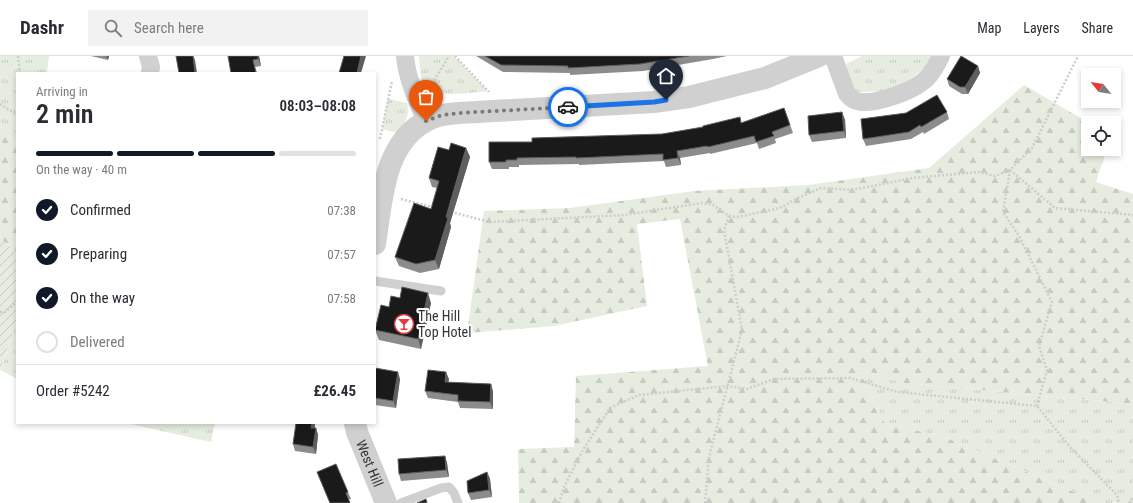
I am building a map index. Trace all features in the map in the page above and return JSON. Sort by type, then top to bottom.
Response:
[{"type":"street","points":[[422,113],[442,115],[654,102],[689,97],[765,78],[819,56]]},
{"type":"street","points":[[833,56],[847,94],[858,102],[873,102],[900,94],[921,83],[934,70],[941,56]]},
{"type":"street","points":[[376,235],[380,201],[388,169],[393,156],[411,132],[422,113],[406,62]]},
{"type":"street","name":"West Hill","points":[[355,424],[357,432],[386,503]]},
{"type":"lane","points":[[376,281],[441,291]]},
{"type":"lane","points":[[401,503],[441,488],[449,487],[454,493],[458,503]]},
{"type":"path","points":[[18,56],[20,72]]},
{"type":"path","points":[[422,113],[449,56]]},
{"type":"path","points":[[455,56],[507,111]]},
{"type":"path","points":[[444,210],[490,222],[624,214],[702,203],[713,205],[729,216],[737,217],[780,208],[821,188],[852,190],[913,178],[979,172],[995,176],[1010,170],[1032,148],[1078,56]]},
{"type":"path","points":[[380,141],[394,69],[406,62]]},
{"type":"path","points":[[0,104],[16,114]]},
{"type":"path","points":[[1010,170],[1055,208],[1133,215]]},
{"type":"path","points":[[1010,170],[1003,212],[1019,236],[1052,302],[1039,346],[1047,370],[1037,406]]},
{"type":"path","points":[[380,201],[437,208]]},
{"type":"path","points":[[705,503],[709,457],[742,330],[724,230],[729,216]]},
{"type":"path","points":[[0,312],[6,312],[16,303]]},
{"type":"path","points":[[559,503],[564,487],[583,450],[610,408],[639,395],[728,386],[747,389],[774,379],[850,378],[898,392],[1037,406],[1070,447],[1117,495],[1119,503]]},
{"type":"path","points":[[1129,503],[1133,498]]},
{"type":"green space","points":[[0,56],[49,56],[47,72],[16,72],[16,144],[0,126]]},
{"type":"green space","points":[[419,56],[454,56],[488,91],[444,94],[429,91],[424,87],[421,76]]},
{"type":"green space","points":[[862,56],[931,56],[926,66],[909,80],[886,91],[856,92],[853,89],[846,64]]},
{"type":"green space","points":[[1024,85],[1081,118],[1081,156],[1105,156],[1096,182],[1133,194],[1133,404],[903,383],[858,368],[885,424],[942,436],[1088,498],[1089,503],[519,503],[518,449],[574,447],[576,376],[708,366],[680,219],[637,224],[647,306],[554,326],[467,333],[484,211],[570,208],[694,191],[808,185],[929,168]]},
{"type":"green space","points":[[388,99],[407,103],[408,112],[405,122],[398,133],[382,129]]},
{"type":"green space","points":[[0,126],[16,144],[16,250],[0,239]]},
{"type":"green space","points":[[0,239],[16,250],[16,322],[0,372]]},
{"type":"green space","points":[[16,322],[16,378],[1,370]]},
{"type":"green space","points":[[858,368],[903,383],[1133,404],[1133,503],[1089,503],[1088,498],[942,436],[885,424]]},
{"type":"green space","points":[[130,424],[215,424],[211,442]]},
{"type":"building","points":[[176,56],[193,56],[195,72],[179,72]]},
{"type":"building","points":[[228,56],[258,56],[258,59],[253,60],[256,72],[231,72]]},
{"type":"building","points":[[344,56],[361,56],[357,72],[339,72]]},
{"type":"building","points":[[485,56],[689,56],[640,64],[568,68],[568,66],[501,65]]},
{"type":"building","points":[[961,56],[978,66],[965,87],[960,87],[947,79]]},
{"type":"building","points":[[937,95],[947,112],[909,132],[863,139],[861,119],[906,113]]},
{"type":"building","points":[[784,108],[790,125],[772,132],[774,136],[756,142],[754,136],[708,147],[677,151],[678,158],[663,160],[663,154],[576,158],[517,158],[517,160],[506,160],[506,162],[489,162],[489,142],[532,142],[532,138],[662,134],[703,127],[740,117],[741,123]]},
{"type":"building","points":[[842,112],[844,131],[809,135],[808,116]]},
{"type":"building","points":[[451,143],[466,148],[446,217],[448,218],[435,260],[416,264],[395,257],[414,203],[431,209],[439,181],[429,178],[438,147],[449,150]]},
{"type":"building","name":"The Hill Top Hotel","points":[[402,287],[428,293],[418,339],[376,330],[381,305],[389,307],[391,296],[400,298]]},
{"type":"building","points":[[376,368],[398,372],[393,401],[376,398]]},
{"type":"building","points":[[428,370],[446,372],[445,382],[491,384],[490,402],[458,401],[458,395],[425,391]]},
{"type":"building","points":[[296,424],[312,424],[311,428],[316,428],[313,447],[293,444]]},
{"type":"building","points":[[445,456],[446,470],[399,474],[398,459]]},
{"type":"building","points":[[336,464],[348,492],[346,493],[350,503],[330,503],[317,472]]},
{"type":"building","points":[[487,472],[489,490],[468,493],[467,481]]},
{"type":"building","points":[[426,499],[427,503],[417,503]]},
{"type":"way so far","points":[[426,121],[442,115],[459,113],[568,107]]},
{"type":"place","name":"The Hill Top Hotel","points":[[404,324]]},
{"type":"route","points":[[568,107],[666,100]]}]
